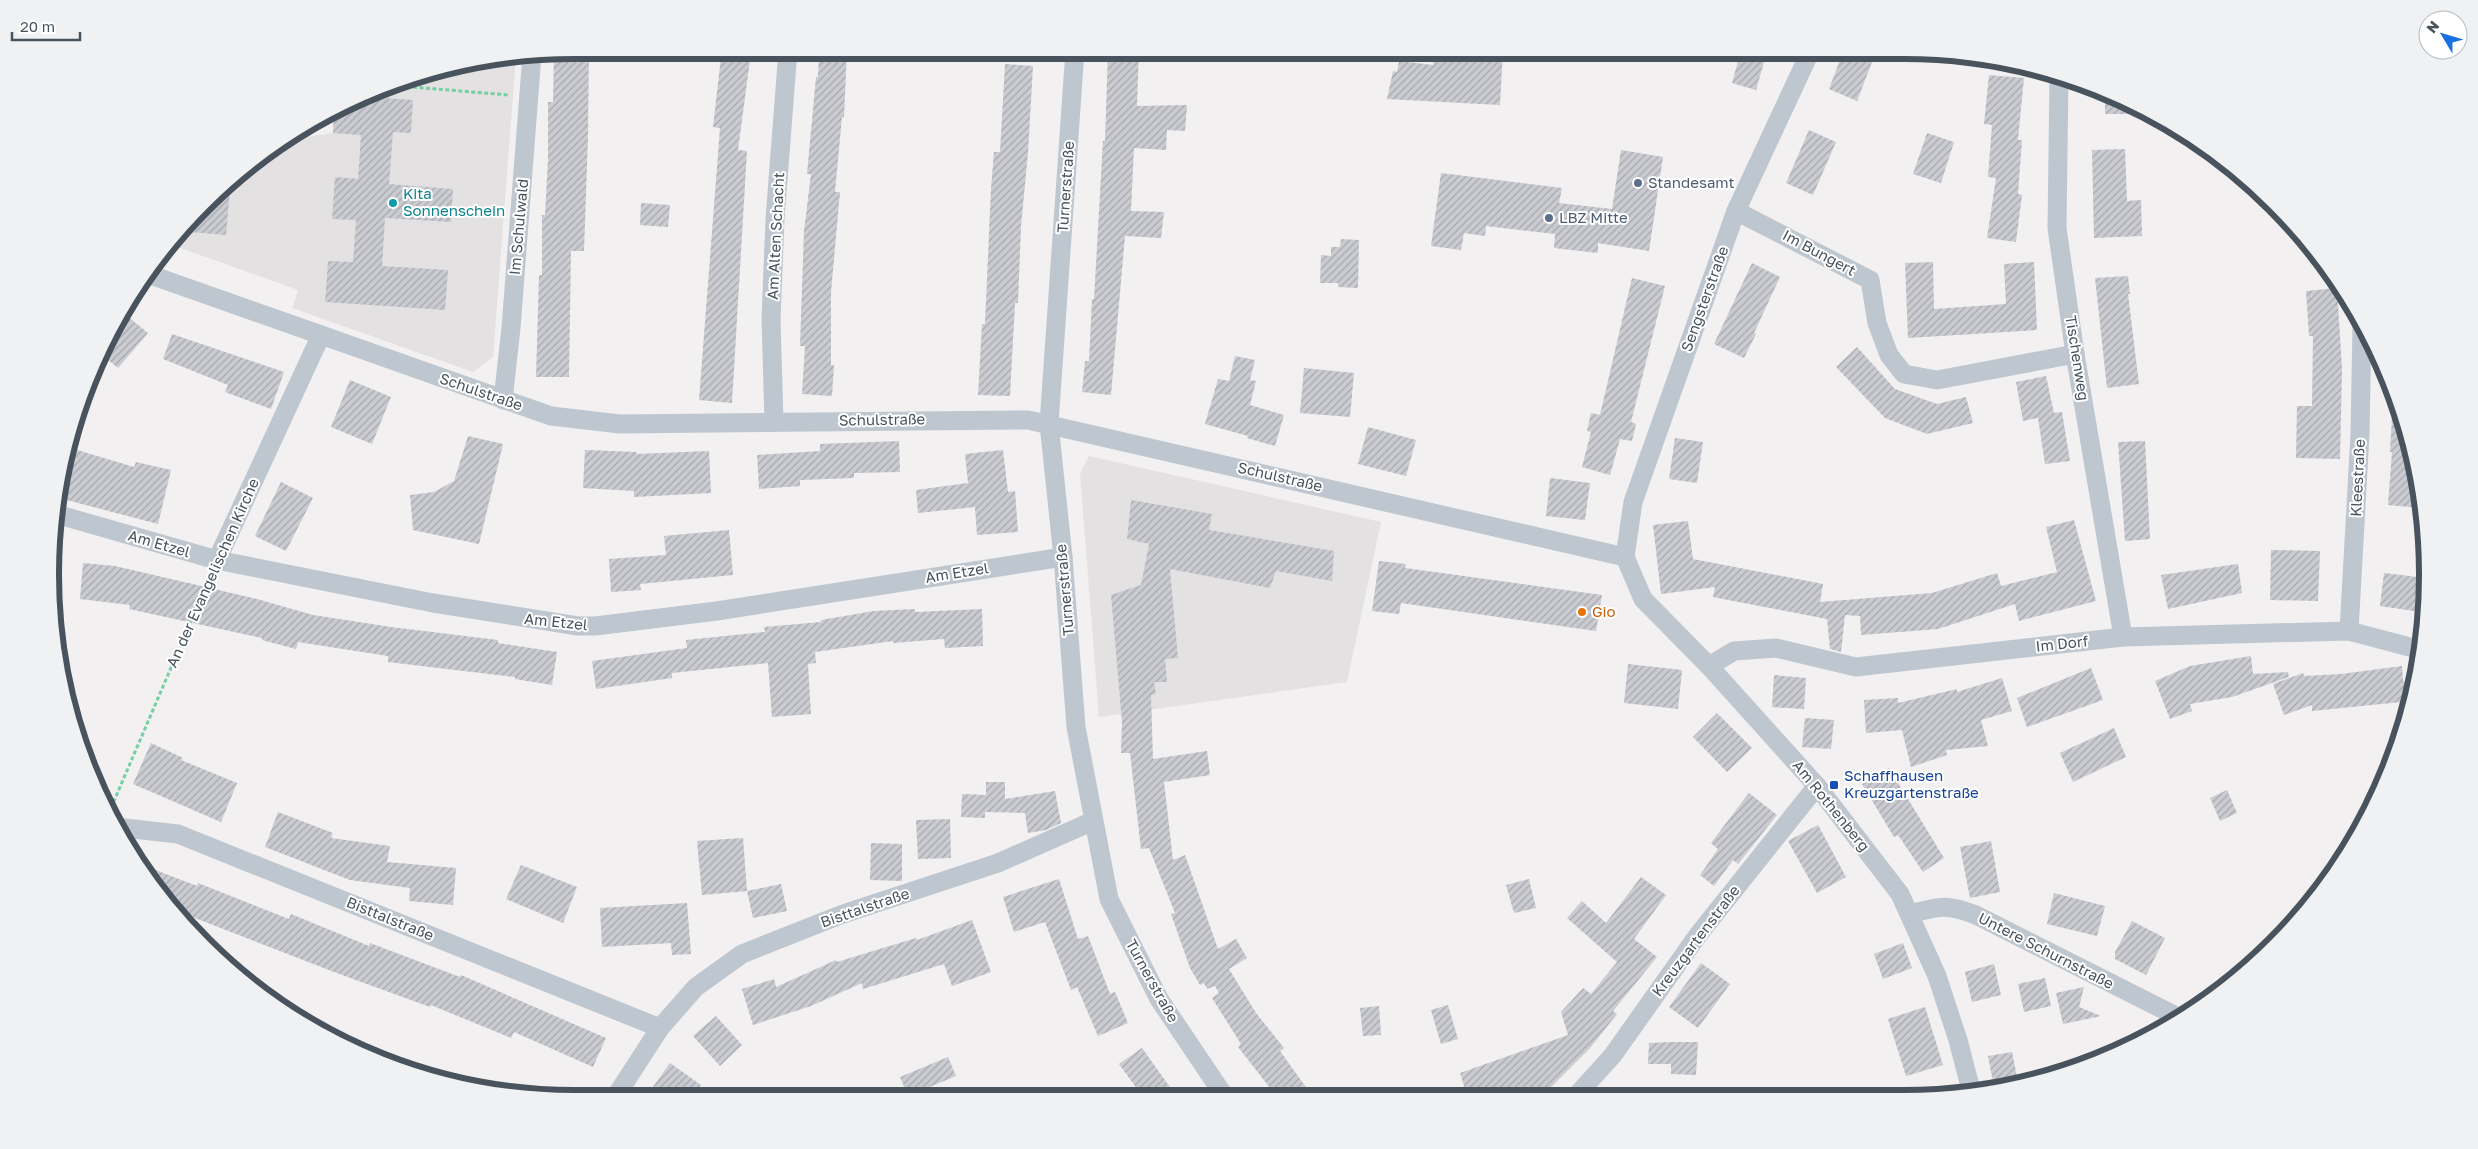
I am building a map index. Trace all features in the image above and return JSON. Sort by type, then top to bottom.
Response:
[{"type":"street","name":"Am Alten Schacht","points":[[774,422],[772,319],[775,219],[787,59]]},
{"type":"street","name":"Turnerstraße","points":[[1074,59],[1049,424],[1063,557],[1076,727],[1109,899],[1159,999],[1220,1090]]},
{"type":"street","name":"Sengsterstraße","points":[[1625,557],[1633,502],[1736,211],[1808,59]]},
{"type":"street","name":"Im Schulwald","points":[[503,400],[532,61]]},
{"type":"street","name":"Tischenweg","points":[[2059,83],[2057,228],[2123,637]]},
{"type":"street","name":"Im Bungert","points":[[1736,211],[1870,280],[1877,323],[1889,355],[1904,374],[1937,380],[2076,354]]},
{"type":"street","name":"Schulstraße","points":[[154,276],[551,416],[594,422],[1002,419],[1049,424],[1625,557]]},
{"type":"street","name":"An der Evangelischen Kirche","points":[[217,560],[321,335]]},
{"type":"street","name":"Kleestraße","points":[[2349,631],[2360,444],[2362,338]]},
{"type":"street","name":"Am Etzel","points":[[62,516],[217,560],[553,624],[595,626],[717,612],[1063,557]]},
{"type":"street","name":"Am Rothenberg","points":[[1625,557],[1643,599],[1709,666],[1817,786],[1900,894],[1948,1006],[1970,1086]]},
{"type":"street","name":"Im Dorf","points":[[1709,666],[1734,651],[1776,648],[1856,667],[2123,637],[2349,631],[2414,648]]},
{"type":"street","name":"Kreuzgartenstraße","points":[[1581,1090],[1613,1055],[1698,935],[1817,786]]},
{"type":"street","name":"Bisttalstraße","points":[[619,1090],[660,1028],[696,986],[742,954],[843,914],[998,863],[1093,821]]},
{"type":"street","name":"Bisttalstraße","points":[[126,828],[178,834],[660,1028]]},
{"type":"street","name":"Untere Schurnstraße","points":[[1910,914],[1938,907],[1954,907],[1976,915],[2173,1014]]},
{"type":"path","points":[[407,87],[530,97]]},
{"type":"path","name":"An der Evangelischen Kirche","points":[[112,804],[217,560]]},
{"type":"shaded area","points":[[516,62],[493,357],[473,372],[292,308],[298,290],[177,247],[210,210],[261,165],[303,137],[333,133],[334,119],[377,98],[441,76]]},
{"type":"shaded area","points":[[1089,456],[1381,522],[1347,682],[1099,717],[1080,473]]},
{"type":"building","points":[[589,59],[584,251],[571,251],[569,377],[536,377],[539,275],[542,275],[542,215],[545,215],[548,160],[548,102],[553,102],[554,60]]},
{"type":"building","points":[[721,59],[750,60],[738,150],[747,151],[732,403],[699,400],[720,128],[713,127]]},
{"type":"building","points":[[819,59],[847,59],[844,117],[842,117],[835,192],[840,192],[831,292],[831,365],[834,365],[832,396],[802,394],[805,346],[800,346],[804,231],[811,174],[807,174],[816,77],[818,77]]},
{"type":"building","points":[[1108,59],[1139,59],[1137,106],[1187,105],[1185,131],[1167,130],[1166,150],[1134,148],[1131,211],[1164,212],[1161,238],[1125,236],[1111,395],[1082,392],[1085,361],[1089,361],[1103,141],[1105,141]]},
{"type":"building","points":[[1434,59],[1503,59],[1500,105],[1387,99],[1393,71],[1397,72],[1399,61],[1433,65]]},
{"type":"building","points":[[1739,59],[1765,59],[1756,90],[1732,83]]},
{"type":"building","points":[[1840,59],[1863,59],[1872,62],[1857,101],[1829,89]]},
{"type":"building","points":[[1005,64],[1033,66],[1028,153],[1021,226],[1018,303],[1015,303],[1010,396],[978,395],[982,324],[985,324],[991,188],[994,152],[1000,152]]},
{"type":"building","points":[[1989,75],[2024,78],[2018,140],[2022,140],[2018,194],[2022,195],[2016,242],[1987,238],[1996,178],[1988,177],[1992,125],[1984,124]]},
{"type":"building","name":"Kita Sonnenschein","points":[[385,95],[385,98],[413,100],[411,133],[393,132],[389,184],[453,189],[451,222],[385,218],[382,266],[448,270],[445,310],[325,302],[328,261],[353,262],[356,220],[332,219],[335,177],[358,179],[361,135],[333,133],[334,119],[377,98]]},
{"type":"building","points":[[2105,100],[2136,114],[2105,114]]},
{"type":"building","points":[[1809,130],[1836,142],[1813,195],[1786,183]]},
{"type":"building","points":[[1927,133],[1954,142],[1941,183],[1913,174]]},
{"type":"building","points":[[2125,149],[2127,201],[2141,200],[2142,236],[2094,238],[2092,150]]},
{"type":"building","points":[[1621,150],[1663,157],[1649,251],[1598,243],[1598,253],[1554,248],[1555,234],[1486,226],[1485,236],[1464,233],[1461,250],[1431,246],[1441,173],[1562,188],[1559,203],[1612,209]]},
{"type":"building","points":[[230,191],[226,235],[189,232]]},
{"type":"building","points":[[641,203],[670,205],[668,227],[640,225]]},
{"type":"building","points":[[1341,239],[1359,240],[1358,288],[1338,287],[1338,283],[1320,283],[1321,255],[1331,256],[1331,247],[1340,247]]},
{"type":"building","points":[[1933,262],[1934,309],[2006,304],[2004,264],[2034,262],[2037,330],[1908,338],[1905,263]]},
{"type":"building","points":[[1752,263],[1780,277],[1744,358],[1714,344]]},
{"type":"building","points":[[2128,276],[2130,294],[2128,294],[2139,384],[2107,388],[2095,278]]},
{"type":"building","points":[[1632,278],[1665,286],[1631,422],[1636,424],[1632,441],[1620,439],[1610,475],[1582,467],[1591,432],[1587,431],[1591,413],[1600,415]]},
{"type":"building","points":[[2332,288],[2338,297],[2342,369],[2340,459],[2296,458],[2297,406],[2312,406],[2313,336],[2309,336],[2306,291]]},
{"type":"building","points":[[128,317],[148,333],[118,368],[106,358]]},
{"type":"building","points":[[172,334],[284,372],[271,409],[225,392],[228,385],[163,359]]},
{"type":"building","points":[[1857,347],[1895,389],[1937,404],[1966,397],[1973,423],[1927,434],[1885,418],[1836,367]]},
{"type":"building","points":[[1235,356],[1255,360],[1250,380],[1256,381],[1250,405],[1284,415],[1275,446],[1205,424],[1218,379],[1229,381]]},
{"type":"building","points":[[1304,368],[1354,373],[1350,417],[1300,413]]},
{"type":"building","points":[[2046,376],[2054,413],[2062,412],[2070,461],[2045,464],[2038,418],[2023,421],[2016,382]]},
{"type":"building","points":[[350,380],[391,397],[372,444],[331,427]]},
{"type":"building","points":[[2392,410],[2402,441],[2415,507],[2388,505],[2392,452],[2390,452]]},
{"type":"building","points":[[1368,427],[1416,440],[1406,476],[1358,464]]},
{"type":"building","points":[[468,436],[503,444],[479,544],[413,530],[410,495],[434,492],[454,481]]},
{"type":"building","points":[[1675,438],[1703,442],[1697,483],[1669,479]]},
{"type":"building","points":[[899,441],[900,472],[854,473],[854,478],[800,480],[800,486],[759,489],[757,455],[820,451],[820,444]]},
{"type":"building","points":[[2145,441],[2150,539],[2125,541],[2118,442]]},
{"type":"building","points":[[77,450],[134,467],[136,462],[171,470],[158,524],[64,499]]},
{"type":"building","points":[[585,450],[637,452],[636,454],[709,451],[711,493],[634,497],[634,491],[583,488]]},
{"type":"building","points":[[1003,450],[1008,492],[1015,491],[1018,532],[977,535],[975,507],[918,513],[916,490],[968,483],[965,454]]},
{"type":"building","points":[[1550,478],[1590,483],[1585,520],[1546,516]]},
{"type":"building","points":[[281,482],[313,498],[286,551],[255,536]]},
{"type":"building","points":[[1131,500],[1212,514],[1209,530],[1334,551],[1332,581],[1276,571],[1270,588],[1170,569],[1178,658],[1165,659],[1167,682],[1154,682],[1156,694],[1151,695],[1153,759],[1207,751],[1210,775],[1164,782],[1173,860],[1185,855],[1218,949],[1236,939],[1247,958],[1229,969],[1256,1013],[1284,1048],[1280,1051],[1308,1090],[1272,1090],[1238,1047],[1241,1044],[1212,998],[1219,993],[1215,986],[1207,989],[1204,983],[1200,985],[1190,968],[1171,914],[1175,913],[1149,848],[1141,849],[1130,753],[1121,753],[1122,722],[1111,595],[1141,585],[1149,544],[1127,539]]},
{"type":"building","points":[[2074,520],[2096,601],[2019,621],[2015,604],[1938,629],[1861,635],[1860,616],[1845,615],[1841,652],[1830,649],[1827,619],[1713,597],[1715,587],[1661,594],[1653,525],[1688,521],[1693,559],[1823,584],[1820,602],[1932,593],[1997,573],[2001,586],[2057,572],[2046,527]]},
{"type":"building","points":[[729,530],[733,575],[640,584],[641,590],[611,592],[609,559],[666,555],[664,536]]},
{"type":"building","points":[[2271,550],[2320,551],[2318,601],[2270,600]]},
{"type":"building","points":[[1379,561],[1406,564],[1405,568],[1602,595],[1596,631],[1401,603],[1399,614],[1372,611]]},
{"type":"building","points":[[83,563],[115,566],[257,599],[313,615],[498,640],[498,643],[557,652],[552,685],[515,679],[515,677],[388,662],[388,656],[298,642],[296,649],[262,640],[262,638],[129,609],[130,605],[80,599]]},
{"type":"building","points":[[2238,564],[2242,593],[2168,609],[2161,575]]},
{"type":"building","points":[[2384,573],[2419,577],[2418,612],[2380,606]]},
{"type":"building","points":[[915,609],[915,612],[982,609],[983,646],[945,648],[944,639],[893,643],[893,641],[815,652],[816,663],[808,664],[811,714],[772,717],[768,663],[672,673],[672,678],[596,689],[592,661],[687,648],[686,640],[765,632],[764,627],[821,622],[821,620],[874,611]]},
{"type":"building","points":[[2251,656],[2253,674],[2288,672],[2289,677],[2232,697],[2190,704],[2192,711],[2170,719],[2155,681],[2190,666]]},
{"type":"building","points":[[1628,664],[1682,670],[1678,709],[1624,703]]},
{"type":"building","points":[[2402,666],[2403,681],[2407,682],[2403,702],[2312,711],[2312,705],[2284,715],[2273,684],[2303,673],[2304,676],[2341,674]]},
{"type":"building","points":[[2091,668],[2103,700],[2027,727],[2017,698]]},
{"type":"building","points":[[1774,675],[1806,678],[1804,709],[1772,707]]},
{"type":"building","points":[[2002,678],[2012,711],[1981,720],[1988,746],[1946,750],[1947,755],[1911,767],[1902,730],[1866,733],[1864,700],[1898,698],[1898,703],[1957,689],[1957,692]]},
{"type":"building","points":[[1717,713],[1752,748],[1727,772],[1693,737]]},
{"type":"building","points":[[1805,718],[1834,720],[1831,749],[1802,747]]},
{"type":"building","points":[[2114,728],[2126,757],[2073,782],[2060,753]]},
{"type":"building","points":[[151,743],[183,758],[181,760],[237,783],[221,822],[133,784]]},
{"type":"building","points":[[1889,768],[1944,858],[1923,872],[1898,835],[1894,837],[1862,784]]},
{"type":"building","points":[[986,782],[1005,782],[1005,799],[1055,791],[1061,823],[1046,830],[1028,833],[1025,813],[985,812],[985,818],[961,817],[962,794],[986,795]]},
{"type":"building","points":[[2227,790],[2237,813],[2220,821],[2210,798]]},
{"type":"building","points":[[1749,793],[1777,815],[1738,864],[1733,860],[1714,886],[1700,875],[1718,849],[1711,843]]},
{"type":"building","points":[[278,812],[333,833],[331,838],[390,846],[387,862],[456,868],[453,905],[409,901],[410,888],[350,880],[265,847]]},
{"type":"building","points":[[950,819],[951,858],[918,859],[916,820]]},
{"type":"building","points":[[1818,825],[1846,877],[1817,893],[1788,841]]},
{"type":"building","points":[[743,838],[747,891],[702,895],[697,841]]},
{"type":"building","points":[[1991,841],[2000,892],[1970,898],[1960,847]]},
{"type":"building","points":[[871,843],[902,844],[902,881],[870,880]]},
{"type":"building","points":[[521,865],[577,887],[563,923],[506,899]]},
{"type":"building","points":[[151,868],[197,886],[198,883],[289,919],[291,914],[369,946],[370,943],[460,977],[461,975],[606,1038],[593,1067],[514,1032],[511,1038],[431,1005],[430,1007],[187,915]]},
{"type":"building","points":[[1641,877],[1666,895],[1634,939],[1657,957],[1613,1011],[1617,1014],[1590,1048],[1551,1087],[1542,1090],[1465,1090],[1460,1073],[1568,1035],[1561,1012],[1583,988],[1591,994],[1617,962],[1567,918],[1582,901],[1606,923]]},
{"type":"building","points":[[1059,879],[1078,939],[1088,936],[1110,994],[1115,992],[1128,1023],[1098,1036],[1077,987],[1071,990],[1045,922],[1014,932],[1003,897]]},
{"type":"building","points":[[1529,879],[1536,908],[1514,913],[1506,885]]},
{"type":"building","points":[[781,884],[787,911],[753,918],[747,891]]},
{"type":"building","points":[[2054,893],[2105,906],[2097,936],[2047,924]]},
{"type":"building","points":[[687,903],[691,954],[672,955],[671,943],[602,947],[600,908]]},
{"type":"building","points":[[972,920],[991,972],[952,986],[944,964],[863,989],[862,983],[811,1006],[753,1025],[742,989],[774,979],[776,987],[836,960],[837,962],[916,938],[917,940]]},
{"type":"building","points":[[2132,921],[2165,938],[2146,975],[2115,959],[2115,952]]},
{"type":"building","points":[[1903,943],[1912,968],[1883,979],[1874,954]]},
{"type":"building","points":[[1701,963],[1730,984],[1698,1028],[1669,1007]]},
{"type":"building","points":[[1994,964],[2001,995],[1972,1002],[1965,972]]},
{"type":"building","points":[[2045,978],[2051,1006],[2024,1012],[2018,984]]},
{"type":"building","points":[[2084,987],[2079,1007],[2101,1016],[2063,1024],[2056,993]]},
{"type":"building","points":[[1448,1005],[1458,1039],[1441,1044],[1431,1010]]},
{"type":"building","points":[[1379,1006],[1381,1035],[1363,1036],[1360,1008]]},
{"type":"building","points":[[1925,1007],[1943,1065],[1906,1076],[1888,1019]]},
{"type":"building","points":[[716,1016],[742,1045],[720,1066],[693,1036]]},
{"type":"building","points":[[1698,1042],[1696,1075],[1671,1074],[1671,1064],[1648,1064],[1649,1043]]},
{"type":"building","points":[[1142,1048],[1172,1090],[1138,1090],[1119,1064]]},
{"type":"building","points":[[2012,1052],[2017,1077],[1993,1082],[1988,1056]]},
{"type":"building","points":[[948,1057],[956,1076],[922,1090],[905,1090],[900,1077]]},
{"type":"building","points":[[670,1063],[701,1085],[697,1090],[651,1090]]},
{"type":"place","name":"Standesamt","points":[[1638,183]]},
{"type":"place","name":"Kita Sonnenschein","points":[[393,203]]},
{"type":"place","name":"LBZ Mitte","points":[[1549,218]]},
{"type":"place","name":"Gio","points":[[1582,612]]},
{"type":"place","name":"Schaffhausen Kreuzgartenstraße","points":[[1834,785]]}]
